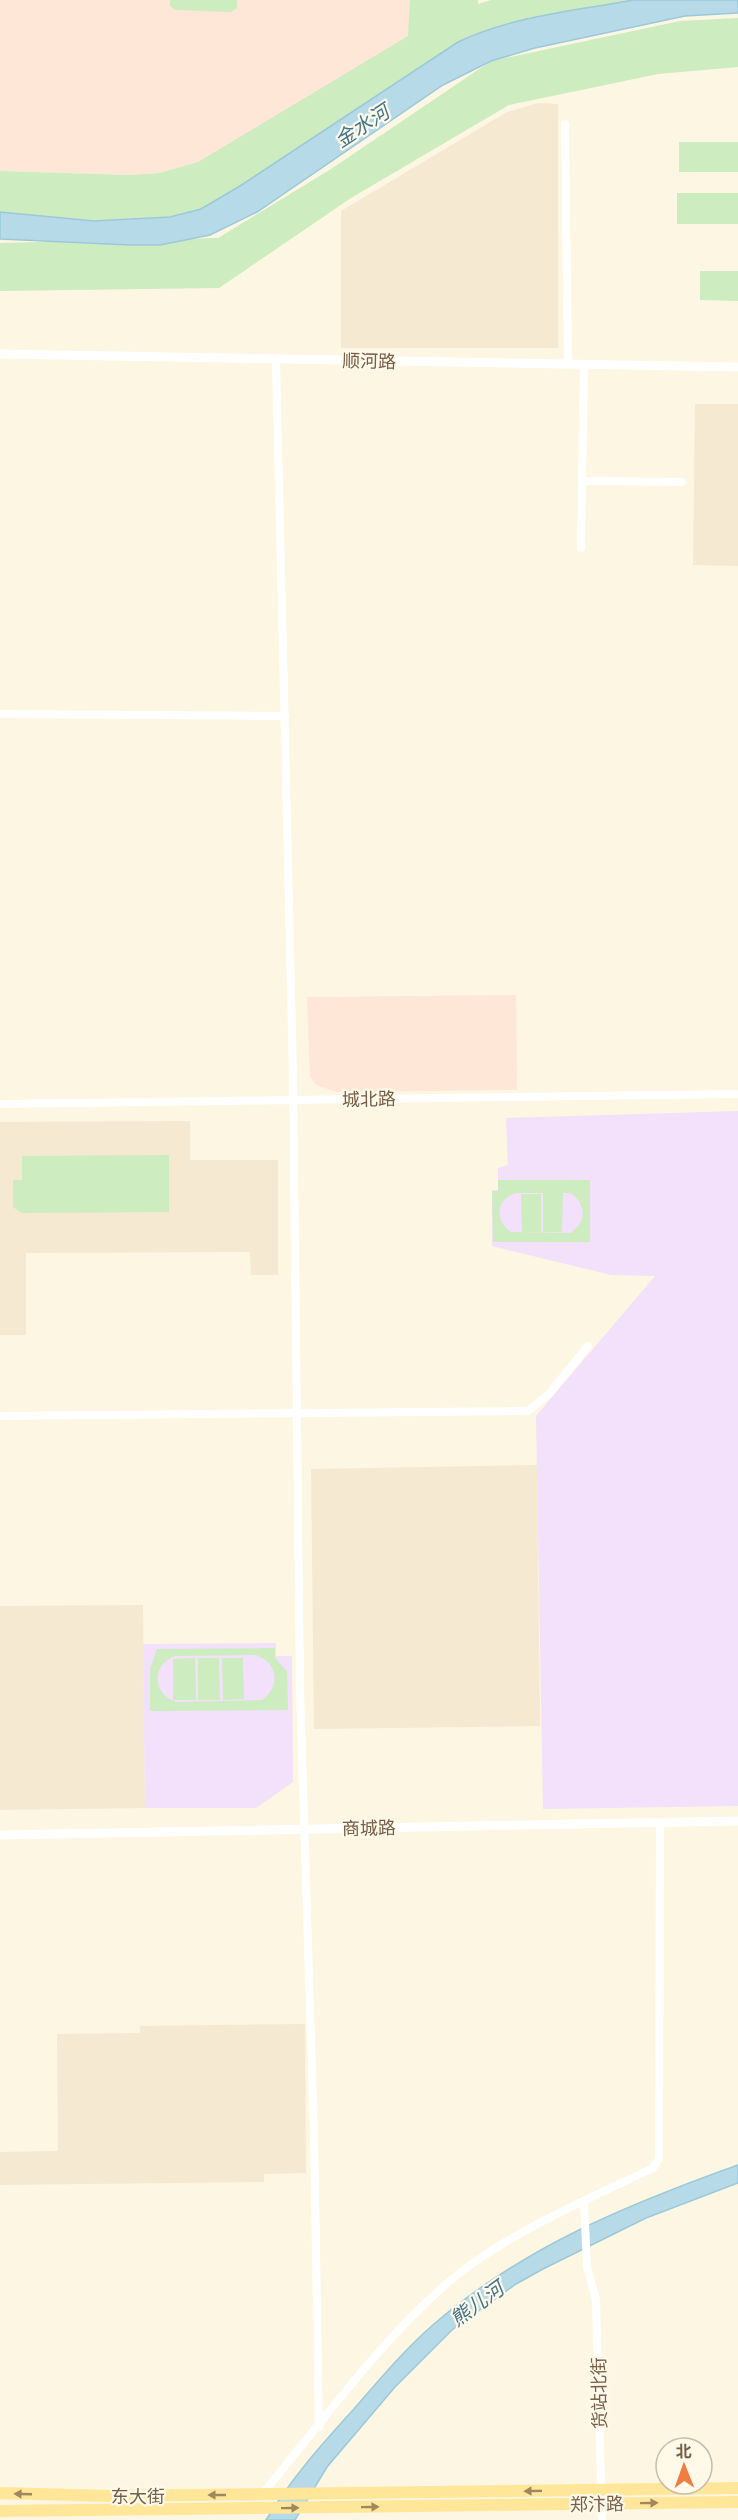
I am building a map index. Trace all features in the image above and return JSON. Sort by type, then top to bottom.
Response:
[{"type":"main road","name":"郑汴路","points":[[276,2495],[738,2488]]},
{"type":"main road","name":"东大街","points":[[0,2493],[109,2496],[276,2495]]},
{"type":"main road","name":"郑汴路","points":[[268,2508],[738,2502]]},
{"type":"main road","name":"东大街","points":[[0,2511],[268,2508]]},
{"type":"street","points":[[565,124],[568,364]]},
{"type":"street","name":"顺河路","points":[[0,354],[738,367]]},
{"type":"street","points":[[276,359],[294,1100],[304,1829],[314,2134],[319,2427]]},
{"type":"street","points":[[581,548],[584,364]]},
{"type":"street","points":[[582,481],[682,482]]},
{"type":"street","points":[[0,714],[285,716]]},
{"type":"street","name":"城北路","points":[[0,1104],[738,1094]]},
{"type":"street","points":[[0,1416],[528,1411],[549,1394],[588,1346]]},
{"type":"street","name":"商城路","points":[[0,1835],[738,1821]]},
{"type":"street","points":[[261,2495],[379,2352],[452,2279],[492,2251],[584,2201],[653,2168],[659,2159],[660,1822]]},
{"type":"street","name":"货站北街","points":[[584,2201],[588,2266],[596,2300],[602,2520]]},
{"type":"shaded area","points":[[0,0],[478,0],[198,162],[159,173],[129,175],[0,171]]},
{"type":"shaded area","points":[[538,103],[558,104],[558,348],[341,348],[341,211],[507,112]]},
{"type":"shaded area","points":[[695,404],[738,404],[738,566],[693,565]]},
{"type":"shaded area","points":[[516,995],[517,1090],[337,1092],[316,1085],[310,1077],[307,997]]},
{"type":"shaded area","points":[[738,1111],[738,1806],[543,1809],[536,1416],[655,1276],[611,1275],[492,1246],[492,1190],[498,1190],[498,1168],[508,1165],[506,1118]]},
{"type":"shaded area","points":[[190,1121],[190,1160],[278,1160],[278,1275],[251,1275],[250,1252],[26,1253],[26,1335],[0,1335],[0,1122]]},
{"type":"shaded area","points":[[537,1465],[540,1726],[314,1729],[311,1469]]},
{"type":"shaded area","points":[[143,1605],[145,1808],[0,1810],[0,1606]]},
{"type":"shaded area","points":[[276,1643],[276,1656],[292,1656],[293,1782],[256,1808],[145,1808],[143,1644]]},
{"type":"shaded area","points":[[305,2024],[306,2173],[264,2174],[264,2182],[0,2185],[0,2152],[58,2151],[57,2034],[140,2033],[140,2026]]},
{"type":"green space","points":[[170,0],[237,0],[237,8],[231,12],[175,10],[170,6]]},
{"type":"green space","points":[[410,0],[478,0],[478,4],[491,0],[633,0],[522,20],[458,42],[240,186],[201,209],[170,217],[94,221],[0,212],[0,171],[129,175],[159,173],[198,162],[408,36]]},
{"type":"green space","points":[[738,18],[738,67],[658,74],[509,105],[351,198],[219,288],[0,291],[0,243],[218,238],[331,169],[491,61],[680,21]]},
{"type":"green space","points":[[679,142],[738,142],[738,172],[679,172]]},
{"type":"green space","points":[[677,193],[738,193],[738,224],[677,224]]},
{"type":"green space","points":[[700,271],[738,271],[738,301],[700,300]]},
{"type":"green space","points":[[169,1155],[169,1212],[22,1213],[13,1207],[13,1180],[22,1180],[22,1156]]},
{"type":"green space","points":[[498,1180],[590,1180],[590,1242],[493,1242],[492,1191],[498,1191]],"holes":[[[516,1193],[543,1193],[543,1232],[562,1232],[563,1193],[570,1193],[576,1197],[582,1207],[582,1219],[576,1229],[570,1233],[511,1232],[500,1216],[504,1200]]]},
{"type":"green space","points":[[521,1194],[541,1194],[541,1232],[522,1232]]},
{"type":"green space","points":[[275,1648],[275,1658],[287,1671],[288,1710],[150,1711],[150,1669],[157,1649]],"holes":[[[256,1655],[263,1658],[273,1669],[274,1682],[268,1695],[262,1700],[176,1702],[162,1693],[157,1679],[162,1666],[175,1656]]]},
{"type":"green space","points":[[195,1658],[196,1700],[173,1700],[173,1659]]},
{"type":"green space","points":[[198,1658],[219,1658],[220,1700],[198,1700]]},
{"type":"green space","points":[[222,1658],[243,1658],[244,1699],[223,1700]]},
{"type":"water","name":"金水河","points":[[633,0],[738,0],[738,13],[685,16],[535,48],[491,61],[443,85],[257,212],[210,235],[160,245],[0,239],[0,212],[94,221],[170,217],[201,209],[240,186],[458,42],[522,20]]},
{"type":"water","name":"熊儿河","points":[[738,2165],[738,2183],[646,2218],[543,2269],[516,2284],[452,2330],[395,2387],[327,2467],[295,2520],[266,2520],[286,2490],[329,2436],[392,2366],[434,2324],[468,2297],[504,2272],[578,2230],[657,2195]]}]
